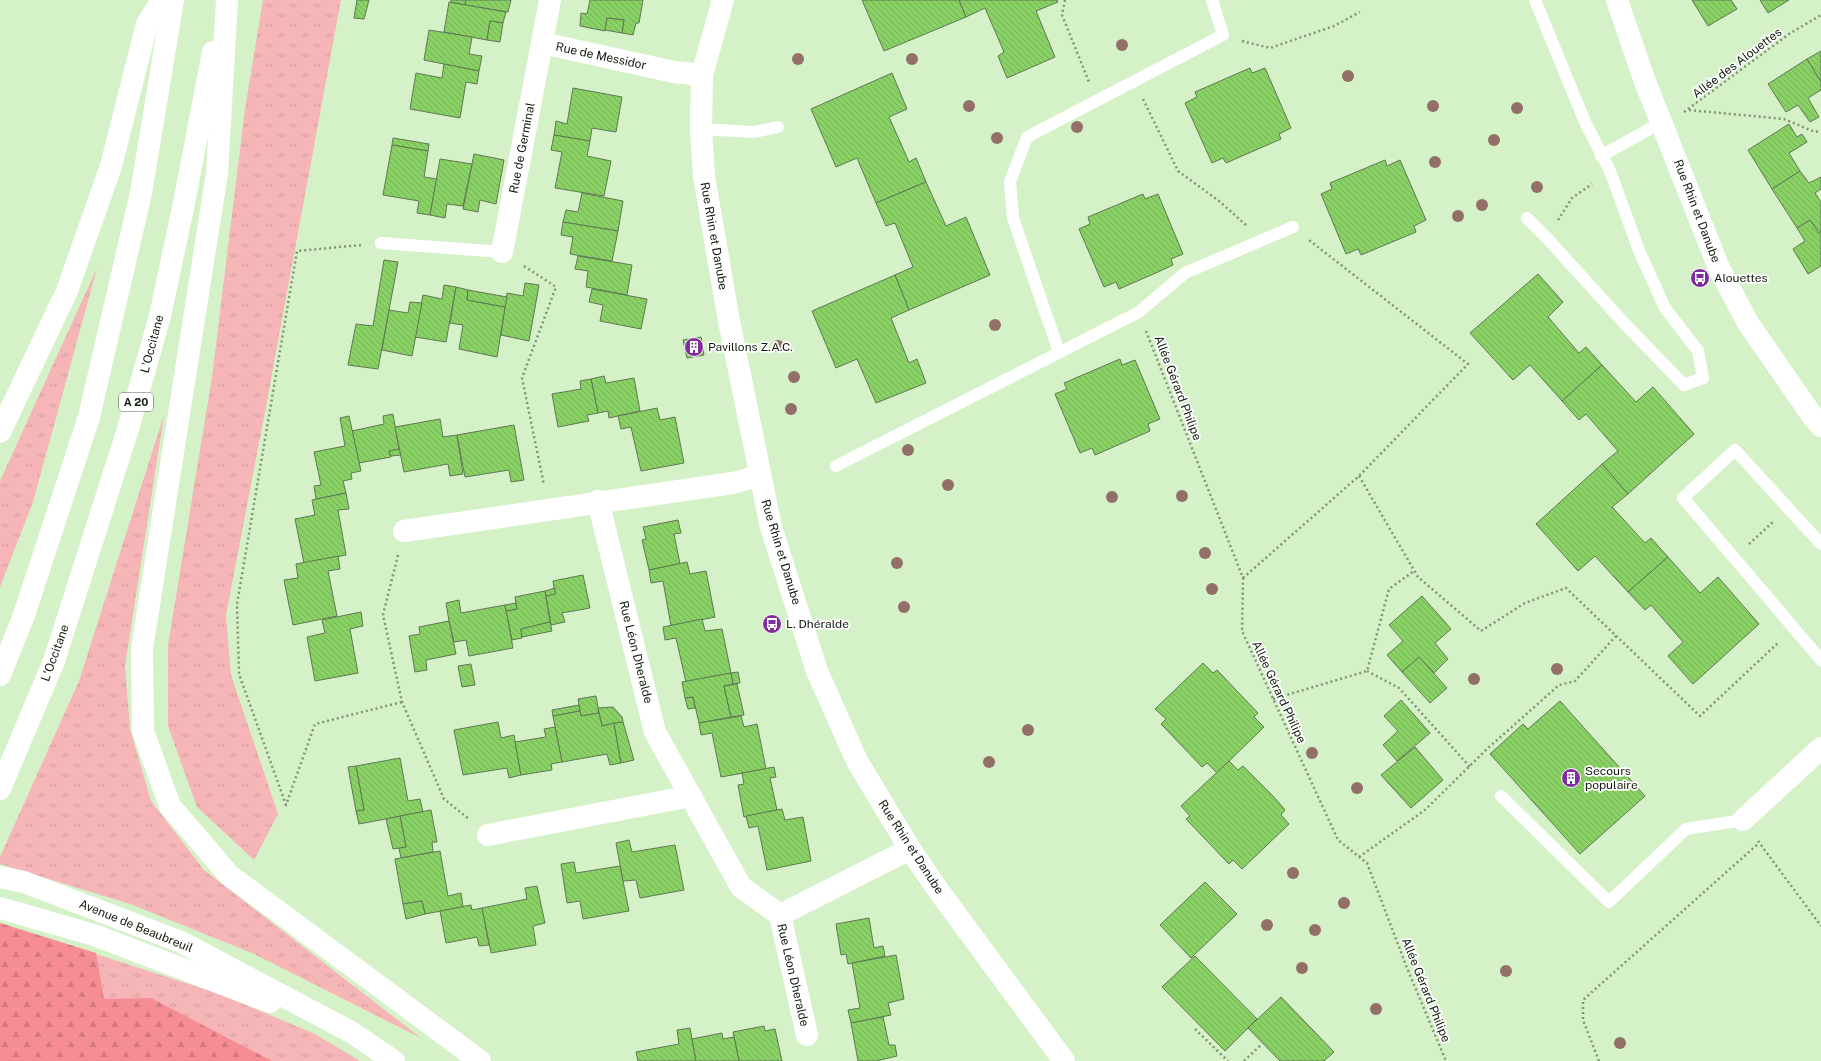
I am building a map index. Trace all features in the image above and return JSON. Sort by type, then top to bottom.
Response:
[{"type":"main road","points":[[0,432],[67,290],[111,166],[147,24],[162,0]]},
{"type":"main road","points":[[0,675],[24,615],[89,417],[141,192],[173,0]]},
{"type":"main road","name":"L'Occitane","points":[[0,789],[54,661],[128,429],[160,316],[184,203],[223,0]]},
{"type":"main road","points":[[227,0],[217,173],[142,649],[143,731],[170,806],[229,875],[480,1061]]},
{"type":"main road","name":"Rue de Messidor","points":[[550,0],[542,43],[674,72],[702,75]]},
{"type":"main road","name":"Rue Rhin et Danube","points":[[723,0],[702,75],[701,129],[704,176],[729,321],[759,476],[771,527],[817,671],[857,761],[910,849],[938,890],[1064,1061]]},
{"type":"main road","name":"Rue Rhin et Danube","points":[[1617,0],[1644,79],[1719,268],[1748,323],[1811,414],[1821,426]]},
{"type":"main road","name":"Rue de Germinal","points":[[502,252],[542,43]]},
{"type":"main road","points":[[404,531],[598,501],[733,483],[759,476]]},
{"type":"main road","name":"Rue Léon Dheralde","points":[[598,501],[655,732],[741,887],[780,915],[807,1035]]},
{"type":"main road","points":[[1743,820],[1821,748]]},
{"type":"main road","points":[[488,835],[691,796]]},
{"type":"main road","name":"Rue Léon Dheralde","points":[[780,915],[910,849]]},
{"type":"main road","name":"Avenue de Beaubreuil","points":[[0,877],[24,882],[181,942],[351,1032],[394,1061]]},
{"type":"main road","name":"Avenue de Beaubreuil","points":[[0,908],[94,935],[351,1032]]},
{"type":"lane","points":[[1059,352],[1013,218],[1010,182],[1027,137],[1222,35],[1212,0]]},
{"type":"lane","points":[[1527,218],[1624,323],[1684,385],[1703,378],[1698,351],[1665,308],[1640,253],[1610,170],[1585,122],[1535,0]]},
{"type":"lane","points":[[1602,156],[1662,122]]},
{"type":"lane","points":[[701,129],[754,132],[778,127]]},
{"type":"lane","points":[[836,466],[1139,312],[1185,273],[1293,227]]},
{"type":"lane","points":[[381,243],[502,252]]},
{"type":"lane","points":[[1821,544],[1735,450],[1683,498],[1821,660]]},
{"type":"lane","points":[[1501,796],[1609,902],[1686,829],[1743,820]]},
{"type":"path","points":[[1065,0],[1062,15],[1096,101]]},
{"type":"path","points":[[1222,35],[1270,48],[1334,26],[1360,12]]},
{"type":"path","name":"Allée des Alouettes","points":[[1662,122],[1689,110],[1789,34],[1821,15]]},
{"type":"path","points":[[1134,82],[1178,172],[1219,201],[1263,240]]},
{"type":"path","points":[[1689,110],[1784,119],[1816,132],[1821,131]]},
{"type":"path","points":[[1545,236],[1555,225],[1572,198],[1610,170]]},
{"type":"path","points":[[1243,578],[1359,476],[1468,364],[1293,227]]},
{"type":"path","points":[[381,243],[297,251],[237,604],[239,674],[286,805],[315,724],[402,702]]},
{"type":"path","points":[[502,252],[556,287],[522,378],[549,509]]},
{"type":"path","name":"Allée Gérard Philipe","points":[[1139,312],[1243,578],[1242,631],[1338,840],[1367,863],[1407,968],[1446,1061]]},
{"type":"path","points":[[1359,476],[1418,577],[1481,631],[1525,603],[1566,588],[1700,716],[1784,638]]},
{"type":"path","points":[[1734,557],[1789,508]]},
{"type":"path","points":[[404,531],[383,615],[402,702],[444,799],[488,835]]},
{"type":"path","points":[[1367,671],[1390,589],[1414,571]]},
{"type":"path","points":[[1359,857],[1425,810],[1559,685],[1575,681],[1616,636]]},
{"type":"path","points":[[1273,699],[1367,671],[1400,688],[1470,767]]},
{"type":"path","points":[[1743,820],[1821,926]]},
{"type":"path","points":[[1599,1061],[1583,1020],[1583,1000],[1759,843]]},
{"type":"path","points":[[1195,1029],[1228,1061]]},
{"type":"path","points":[[1244,1061],[1262,1044]]},
{"type":"green space","points":[[263,0],[341,0],[226,615],[231,675],[278,814],[254,860],[197,807],[168,726],[168,645],[212,377],[245,109]]},
{"type":"green space","points":[[97,268],[33,502],[0,587],[0,481]]},
{"type":"green space","points":[[164,415],[125,666],[130,729],[151,801],[204,870],[421,1038],[252,953],[133,905],[0,864],[0,857],[79,681]]},
{"type":"green space","points":[[0,923],[220,994],[315,1034],[360,1061],[0,1061]]},
{"type":"green space","points":[[0,923],[96,953],[104,999],[151,998],[272,1061],[0,1061]]},
{"type":"building","points":[[357,0],[369,0],[364,19],[354,18]]},
{"type":"building","points":[[451,0],[466,0],[465,5],[451,2]]},
{"type":"building","points":[[466,0],[511,0],[508,12],[465,5]]},
{"type":"building","points":[[590,0],[643,0],[639,23],[636,23],[633,35],[622,33],[624,20],[607,18],[605,31],[580,26],[581,13],[587,14]]},
{"type":"building","points":[[862,0],[959,0],[966,17],[884,51]]},
{"type":"building","points":[[959,0],[1057,0],[1058,2],[1036,11],[1055,57],[1007,78],[998,56],[1004,52],[985,8],[966,17]]},
{"type":"building","points":[[1692,0],[1731,0],[1737,9],[1708,26]]},
{"type":"building","points":[[1760,0],[1789,0],[1768,13]]},
{"type":"building","points":[[449,2],[506,12],[503,23],[490,21],[487,40],[444,32]]},
{"type":"building","points":[[607,18],[624,20],[622,33],[605,30]]},
{"type":"building","points":[[490,21],[503,23],[500,42],[487,40]]},
{"type":"building","points":[[429,30],[472,37],[469,54],[482,56],[479,71],[424,60]]},
{"type":"building","points":[[1821,51],[1821,82],[1807,59]]},
{"type":"building","points":[[1807,59],[1821,82],[1821,90],[1808,98],[1819,117],[1810,122],[1798,105],[1786,112],[1768,84]]},
{"type":"building","points":[[444,64],[479,71],[477,84],[466,82],[460,118],[410,109],[416,73],[442,78]]},
{"type":"building","points":[[1250,68],[1252,73],[1265,68],[1291,128],[1279,134],[1281,139],[1226,163],[1223,158],[1212,163],[1185,103],[1197,97],[1195,92]]},
{"type":"building","points":[[892,73],[907,109],[889,117],[909,162],[916,158],[926,182],[876,203],[857,158],[836,167],[811,109]]},
{"type":"building","points":[[573,88],[622,97],[616,132],[592,128],[590,141],[554,135],[556,121],[567,124]]},
{"type":"building","points":[[1789,124],[1797,137],[1802,134],[1807,142],[1789,153],[1800,171],[1772,189],[1748,150]]},
{"type":"building","points":[[554,135],[590,141],[587,156],[611,161],[604,196],[555,188],[562,152],[551,150]]},
{"type":"building","points":[[393,138],[429,144],[428,151],[392,145]]},
{"type":"building","points":[[392,145],[428,151],[424,177],[437,179],[430,215],[417,213],[419,201],[383,195]]},
{"type":"building","points":[[474,154],[504,160],[496,204],[480,200],[478,212],[463,209]]},
{"type":"building","points":[[440,159],[472,164],[463,206],[447,204],[445,218],[430,215]]},
{"type":"building","points":[[1385,160],[1387,166],[1400,160],[1426,220],[1414,226],[1416,232],[1361,255],[1358,249],[1346,254],[1321,194],[1332,189],[1330,183]]},
{"type":"building","points":[[1800,171],[1809,183],[1821,177],[1821,189],[1815,193],[1821,202],[1821,231],[1819,233],[1810,220],[1797,228],[1772,189]]},
{"type":"building","points":[[926,182],[946,226],[966,217],[990,275],[909,310],[895,275],[913,267],[895,223],[886,226],[876,203]]},
{"type":"building","points":[[582,193],[623,201],[618,231],[563,222],[566,210],[578,212]]},
{"type":"building","points":[[1143,194],[1145,199],[1158,194],[1183,254],[1171,259],[1173,265],[1119,289],[1116,282],[1104,287],[1079,229],[1090,224],[1088,217]]},
{"type":"building","points":[[1810,220],[1819,233],[1821,231],[1821,266],[1808,274],[1793,249],[1805,241],[1797,228]]},
{"type":"building","points":[[563,222],[618,231],[612,261],[570,254],[573,237],[561,235]]},
{"type":"building","points":[[578,256],[632,265],[627,295],[586,287],[588,271],[575,269]]},
{"type":"building","points":[[384,260],[398,262],[378,369],[348,365],[356,324],[373,326]]},
{"type":"building","points":[[1538,274],[1563,302],[1548,317],[1579,353],[1586,347],[1602,365],[1562,401],[1530,365],[1513,380],[1470,333]]},
{"type":"building","points":[[895,275],[909,310],[891,318],[909,363],[917,359],[926,383],[876,403],[857,359],[836,368],[812,311]]},
{"type":"building","points":[[525,283],[539,285],[529,341],[501,335],[507,293],[523,296]]},
{"type":"building","points":[[444,285],[456,287],[446,342],[415,337],[423,295],[442,299]]},
{"type":"building","points":[[456,287],[468,290],[467,300],[505,307],[497,357],[459,349],[463,325],[450,323]]},
{"type":"building","points":[[592,289],[647,299],[641,329],[600,321],[603,305],[589,302]]},
{"type":"building","points":[[468,290],[507,297],[505,307],[467,300]]},
{"type":"building","points":[[410,302],[422,303],[412,356],[382,350],[389,310],[408,313]]},
{"type":"building","name":"Pavillons Z.A.C.","points":[[701,337],[704,355],[687,358],[683,340]]},
{"type":"building","points":[[1120,359],[1122,365],[1135,360],[1160,419],[1148,424],[1150,431],[1095,455],[1092,448],[1080,453],[1055,394],[1067,389],[1064,383]]},
{"type":"building","points":[[1602,365],[1636,402],[1653,387],[1694,434],[1628,494],[1602,464],[1618,451],[1586,414],[1579,420],[1562,401]]},
{"type":"building","points":[[604,376],[606,383],[634,378],[640,411],[609,418],[608,411],[598,413],[591,379]]},
{"type":"building","points":[[591,379],[598,413],[587,415],[589,421],[558,427],[552,394],[581,389],[580,381]]},
{"type":"building","points":[[657,408],[660,420],[675,417],[684,463],[641,471],[631,427],[621,429],[618,416]]},
{"type":"building","points":[[393,414],[399,449],[389,451],[391,457],[359,463],[352,431],[384,424],[383,416]]},
{"type":"building","points":[[349,416],[361,471],[351,473],[352,479],[343,481],[346,493],[316,499],[314,486],[321,485],[314,452],[345,446],[340,418]]},
{"type":"building","points":[[440,419],[443,437],[457,435],[463,474],[450,476],[448,464],[404,472],[395,427]]},
{"type":"building","points":[[514,425],[524,480],[511,482],[509,470],[465,477],[457,435]]},
{"type":"building","points":[[399,449],[401,455],[391,456],[389,451]]},
{"type":"building","points":[[1602,464],[1628,494],[1612,507],[1645,543],[1651,538],[1668,557],[1628,592],[1595,556],[1578,571],[1536,524]]},
{"type":"building","points":[[346,493],[349,509],[338,510],[346,555],[304,563],[295,519],[315,515],[312,500]]},
{"type":"building","points":[[678,520],[681,533],[674,534],[680,564],[649,570],[642,540],[646,539],[643,527]]},
{"type":"building","points":[[338,556],[340,569],[328,571],[337,616],[293,625],[284,580],[298,578],[296,564]]},
{"type":"building","points":[[1668,557],[1700,593],[1718,577],[1759,624],[1693,684],[1668,656],[1683,642],[1651,605],[1645,610],[1628,592]]},
{"type":"building","points":[[687,562],[690,574],[706,571],[715,617],[671,626],[663,581],[651,583],[649,570]]},
{"type":"building","points":[[583,575],[590,608],[562,613],[565,622],[551,625],[546,596],[555,594],[553,581]]},
{"type":"building","points":[[555,588],[555,594],[546,596],[545,591]]},
{"type":"building","points":[[545,591],[550,622],[521,629],[522,638],[512,640],[506,611],[517,609],[515,597]]},
{"type":"building","points":[[1422,596],[1451,629],[1435,643],[1448,659],[1434,673],[1419,657],[1402,672],[1387,655],[1403,641],[1389,625]]},
{"type":"building","points":[[459,600],[461,613],[505,605],[513,648],[469,656],[466,640],[454,642],[449,621],[446,603]]},
{"type":"building","points":[[516,603],[517,609],[506,611],[505,605]]},
{"type":"building","points":[[361,612],[363,626],[350,629],[358,673],[315,681],[307,637],[325,633],[322,620]]},
{"type":"building","points":[[702,619],[705,631],[722,629],[731,673],[686,682],[676,638],[665,640],[663,627]]},
{"type":"building","points":[[449,621],[456,654],[426,660],[427,670],[415,672],[409,636],[420,634],[419,627]]},
{"type":"building","points":[[550,622],[552,631],[522,637],[521,629]]},
{"type":"building","points":[[1419,657],[1447,688],[1430,703],[1402,672]]},
{"type":"building","points":[[1203,663],[1213,673],[1217,670],[1258,713],[1254,717],[1264,727],[1217,773],[1207,763],[1202,767],[1161,724],[1166,719],[1155,709]]},
{"type":"building","points":[[471,664],[475,685],[462,687],[458,666]]},
{"type":"building","points":[[738,672],[740,683],[733,684],[731,673]]},
{"type":"building","points":[[731,673],[733,684],[724,686],[731,717],[699,723],[693,697],[685,698],[682,682]]},
{"type":"building","points":[[737,684],[744,715],[731,717],[724,686]]},
{"type":"building","points":[[596,696],[599,713],[581,716],[578,699]]},
{"type":"building","points":[[693,697],[695,708],[688,709],[685,698]]},
{"type":"building","points":[[1401,700],[1430,733],[1397,761],[1383,745],[1398,731],[1384,716]]},
{"type":"building","name":"Secours populaire","points":[[1560,701],[1645,796],[1580,854],[1490,754],[1523,724],[1528,729]]},
{"type":"building","points":[[579,705],[580,711],[553,716],[552,710]]},
{"type":"building","points":[[613,707],[622,717],[623,722],[602,726],[598,708]]},
{"type":"building","points":[[580,711],[581,716],[599,713],[602,726],[614,723],[621,763],[610,765],[607,754],[562,762],[553,716]]},
{"type":"building","points":[[741,716],[744,727],[757,724],[766,769],[721,777],[712,733],[701,735],[699,723]]},
{"type":"building","points":[[498,722],[501,738],[514,735],[521,775],[509,778],[507,768],[463,775],[454,730]]},
{"type":"building","points":[[623,722],[634,760],[621,763],[614,723]]},
{"type":"building","points":[[555,727],[562,762],[551,764],[552,770],[521,775],[515,742],[546,737],[544,729]]},
{"type":"building","points":[[1415,747],[1443,780],[1411,808],[1381,775]]},
{"type":"building","points":[[400,758],[408,801],[420,799],[423,812],[359,824],[356,811],[364,810],[356,766]]},
{"type":"building","points":[[1229,761],[1238,770],[1243,766],[1274,797],[1285,810],[1281,815],[1289,824],[1242,869],[1233,860],[1229,864],[1186,819],[1190,816],[1181,806]]},
{"type":"building","points":[[356,766],[364,810],[356,811],[348,767]]},
{"type":"building","points":[[774,767],[776,777],[770,778],[777,810],[744,817],[738,785],[744,784],[742,773]]},
{"type":"building","points":[[782,809],[785,820],[803,817],[811,861],[767,870],[758,826],[749,828],[746,816]]},
{"type":"building","points":[[431,810],[437,842],[432,842],[433,852],[401,858],[399,848],[406,847],[400,816]]},
{"type":"building","points":[[400,816],[406,847],[393,849],[386,819]]},
{"type":"building","points":[[629,840],[632,852],[675,845],[684,890],[640,898],[636,880],[623,881],[616,843]]},
{"type":"building","points":[[440,851],[448,896],[461,893],[463,907],[425,914],[422,901],[403,904],[395,859]]},
{"type":"building","points":[[574,862],[576,873],[620,866],[629,911],[583,919],[580,901],[567,903],[561,864]]},
{"type":"building","points":[[1205,882],[1237,914],[1191,958],[1160,925]]},
{"type":"building","points":[[537,886],[545,923],[533,926],[536,945],[491,953],[482,908],[527,899],[525,888]]},
{"type":"building","points":[[422,901],[425,914],[406,919],[403,904]]},
{"type":"building","points":[[471,905],[472,910],[482,908],[489,945],[479,946],[477,937],[446,943],[440,911]]},
{"type":"building","points":[[869,918],[874,948],[883,946],[885,956],[848,964],[846,954],[841,955],[836,924]]},
{"type":"building","points":[[896,955],[904,999],[888,1003],[891,1015],[851,1023],[848,1010],[860,1008],[852,963]]},
{"type":"building","points":[[1195,956],[1257,1019],[1225,1051],[1162,987]]},
{"type":"building","points":[[1281,997],[1334,1052],[1324,1061],[1280,1061],[1248,1028]]},
{"type":"building","points":[[883,1017],[889,1045],[895,1045],[897,1056],[876,1061],[858,1061],[851,1023]]},
{"type":"building","points":[[764,1026],[765,1031],[775,1029],[782,1061],[739,1061],[733,1032]]},
{"type":"building","points":[[690,1028],[696,1061],[638,1061],[636,1052],[679,1044],[677,1030]]},
{"type":"building","points":[[722,1033],[723,1039],[734,1037],[739,1061],[696,1061],[692,1039]]},
{"type":"place","name":"Alouettes","points":[[1700,278]]},
{"type":"place","name":"Pavillons Z.A.C.","points":[[694,347]]},
{"type":"place","name":"L. Dhéralde","points":[[772,624]]},
{"type":"place","name":"Secours populaire","points":[[1571,778]]}]
